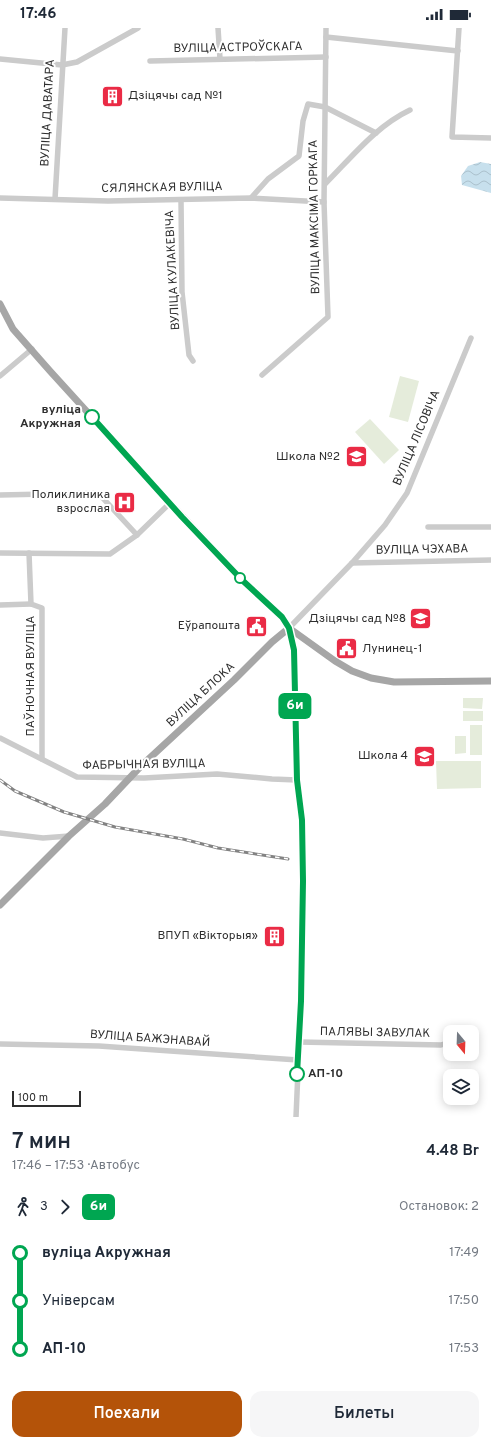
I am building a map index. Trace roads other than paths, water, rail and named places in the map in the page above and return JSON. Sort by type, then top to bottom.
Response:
[{"type":"main road","points":[[0,304],[13,329],[170,503],[242,580],[282,617],[289,628],[335,661],[352,671],[371,678],[394,682],[491,681]]},
{"type":"main road","name":"ВУЛІЦА БЛОКА","points":[[0,904],[69,836],[105,804],[129,778],[234,680],[272,642],[289,628]]},
{"type":"street","name":"ВУЛІЦА ДАВАТАРА","points":[[55,199],[65,28]]},
{"type":"street","points":[[0,59],[62,65],[77,62],[138,28]]},
{"type":"street","points":[[218,28],[220,59]]},
{"type":"street","name":"ВУЛІЦА МАКСІМА ГОРКАГА","points":[[262,374],[328,317],[324,202],[326,28]]},
{"type":"street","points":[[460,28],[452,137],[491,138]]},
{"type":"street","points":[[326,37],[458,50]]},
{"type":"street","name":"ВУЛІЦА АСТРОЎСКАГА","points":[[150,61],[326,57]]},
{"type":"street","points":[[251,198],[268,179],[299,156],[303,121],[308,104],[325,107],[376,133]]},
{"type":"street","points":[[325,184],[376,133],[396,116],[410,110]]},
{"type":"street","name":"СЯЛЯНСКАЯ ВУЛІЦА","points":[[0,198],[181,200],[251,198],[324,202]]},
{"type":"street","name":"ВУЛІЦА КУЛАКЕВІЧА","points":[[181,200],[182,292],[189,355],[193,361]]},
{"type":"street","name":"ВУЛІЦА ЛІСОВІЧА","points":[[289,628],[352,563],[385,525],[407,493],[471,338]]},
{"type":"street","points":[[0,376],[32,349]]},
{"type":"street","points":[[0,495],[100,494],[136,535]]},
{"type":"street","points":[[0,553],[110,554],[136,535],[170,503]]},
{"type":"street","points":[[428,527],[491,527]]},
{"type":"street","name":"ПАЎНОЧНАЯ ВУЛІЦА","points":[[29,554],[31,604],[42,608],[42,759]]},
{"type":"street","name":"ВУЛІЦА ЧЭХАВА","points":[[352,563],[491,560]]},
{"type":"street","points":[[0,605],[31,604]]},
{"type":"street","points":[[289,628],[294,650],[297,780],[302,820],[303,881],[296,1116]]},
{"type":"street","name":"ФАБРЫЧНАЯ ВУЛІЦА","points":[[0,738],[77,777],[129,778],[217,774],[297,780]]},
{"type":"street","points":[[0,833],[43,838],[69,836]]},
{"type":"street","name":"ПАЛЯВЫ ЗАВУЛАК","points":[[299,1042],[443,1044]]},
{"type":"street","name":"ВУЛІЦА БАЖЭНАВАЙ","points":[[0,1044],[115,1047],[298,1060]]},
{"type":"water","points":[[480,162],[491,164],[491,193],[462,185],[461,176],[468,166]]},
{"type":"railway","points":[[0,780],[15,791],[64,812],[115,827],[183,839],[218,848],[288,859]]},
{"type":"place","name":"Дзіцячы сад №1","points":[[112,96]]},
{"type":"place","name":"вуліца Акружная","points":[[92,417]]},
{"type":"place","name":"Школа №2","points":[[356,457]]},
{"type":"place","name":"Поликлиника взрослая","points":[[125,502]]},
{"type":"place","name":"Дзіцячы сад №8","points":[[421,619]]},
{"type":"place","name":"Еўрапошта","points":[[256,626]]},
{"type":"place","name":"Лунинец-1","points":[[347,649]]},
{"type":"place","name":"Школа 4","points":[[424,756]]},
{"type":"place","name":"ВПУП «Вікторыя»","points":[[274,936]]},
{"type":"place","name":"АП-10","points":[[297,1074]]}]
